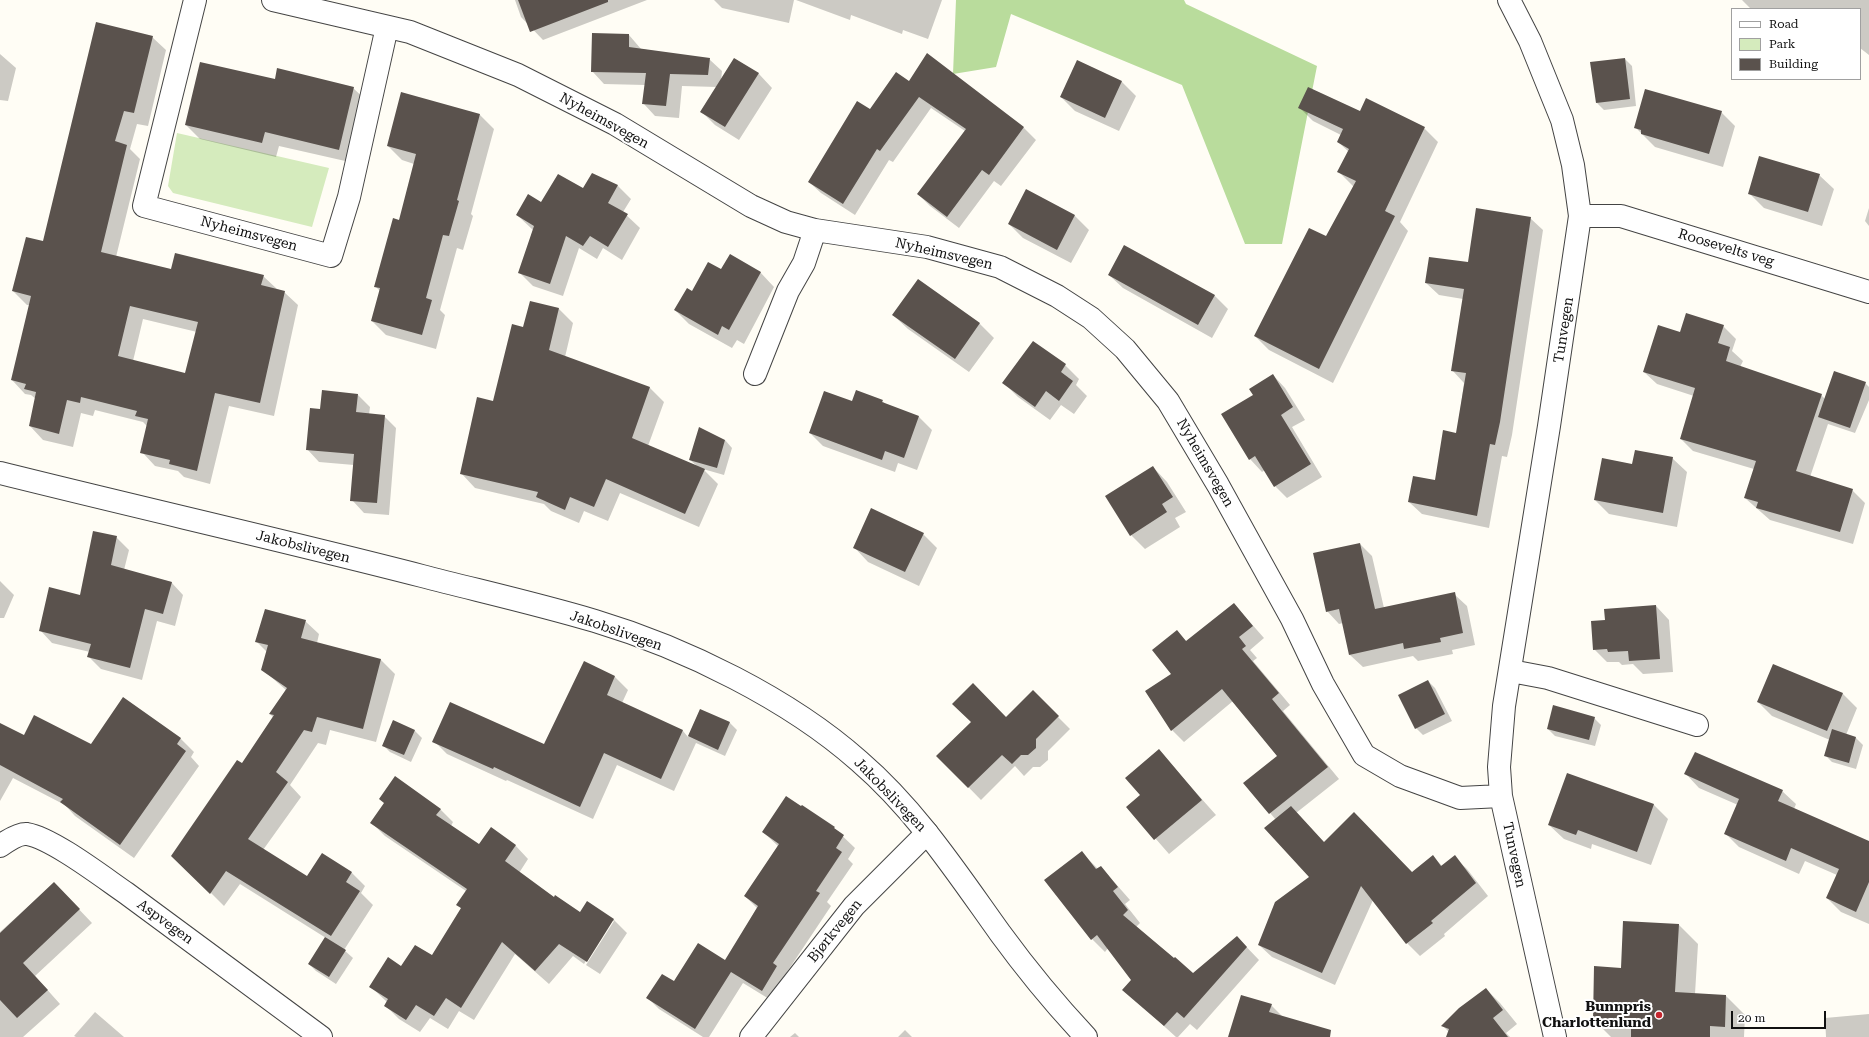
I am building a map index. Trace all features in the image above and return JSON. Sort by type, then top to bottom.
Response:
[{"type":"street","name":"Nyheimsvegen","points":[[195,0],[144,206],[331,256],[349,197],[386,27]]},
{"type":"street","name":"Nyheimsvegen","points":[[273,0],[410,32],[518,75],[615,124],[751,206],[786,222],[815,230],[927,247],[1000,267],[1057,296],[1091,318],[1125,349],[1168,401],[1218,484],[1292,618],[1323,684],[1364,755],[1400,776],[1460,798],[1501,796]]},
{"type":"street","name":"Tunvegen","points":[[1509,0],[1530,41],[1562,120],[1573,165],[1580,216],[1569,303],[1500,738],[1499,767],[1501,796],[1555,1037]]},
{"type":"street","name":"Roosevelts veg","points":[[1580,216],[1621,216],[1869,292]]},
{"type":"street","points":[[755,374],[788,291],[804,263],[815,230]]},
{"type":"street","name":"Jakobslivegen","points":[[0,473],[368,562],[596,622],[676,652],[742,684],[794,712],[826,734],[875,775],[941,849],[1033,977],[1086,1037]]},
{"type":"street","points":[[1511,671],[1548,678],[1697,725]]},
{"type":"street","name":"Bjørkvegen","points":[[752,1037],[854,906],[927,833]]},
{"type":"street","name":"Aspvegen","points":[[0,846],[12,838],[26,834],[46,841],[70,855],[206,951],[321,1037]]},
{"type":"green space","points":[[956,0],[1184,0],[1186,4],[1317,66],[1282,244],[1245,244],[1182,85],[1011,14],[996,67],[953,74]]},
{"type":"green space","points":[[177,133],[329,168],[312,227],[173,193],[168,186]]},
{"type":"building","points":[[518,0],[608,0],[608,2],[530,32]]},
{"type":"building","points":[[96,22],[153,36],[134,113],[124,111],[115,141],[127,145],[101,252],[171,269],[175,253],[264,275],[261,285],[285,291],[260,403],[215,393],[197,471],[169,464],[170,460],[140,453],[148,419],[135,416],[137,411],[81,397],[80,403],[67,400],[59,434],[29,426],[36,392],[24,389],[26,384],[11,380],[31,296],[12,291],[26,237],[43,241]],"holes":[[[130,306],[198,322],[185,373],[118,356]]]},
{"type":"building","points":[[592,33],[629,34],[629,47],[710,58],[708,75],[670,74],[666,106],[642,104],[646,73],[591,72]]},
{"type":"building","points":[[927,53],[1024,127],[989,175],[982,170],[947,217],[917,194],[966,129],[919,97],[880,151],[877,149],[843,204],[808,182],[857,101],[870,109],[896,72],[909,81]]},
{"type":"building","points":[[734,58],[759,73],[725,127],[700,112]]},
{"type":"building","points":[[1625,58],[1630,99],[1596,103],[1590,62]]},
{"type":"building","points":[[1077,60],[1122,81],[1105,118],[1060,97]]},
{"type":"building","points":[[200,62],[275,79],[277,68],[354,87],[339,150],[265,132],[262,143],[185,125]]},
{"type":"building","points":[[1308,87],[1360,111],[1366,98],[1425,127],[1385,211],[1395,216],[1319,369],[1254,336],[1309,228],[1326,236],[1356,181],[1337,172],[1349,149],[1337,142],[1343,129],[1298,108]]},
{"type":"building","points":[[1645,89],[1722,111],[1709,154],[1641,134],[1641,130],[1634,128]]},
{"type":"building","points":[[401,92],[480,114],[449,236],[443,235],[426,298],[432,300],[422,335],[371,321],[380,288],[374,287],[393,218],[399,220],[416,154],[387,146]]},
{"type":"building","points":[[1759,156],[1820,174],[1808,212],[1748,194]]},
{"type":"building","points":[[592,173],[618,185],[608,203],[628,214],[608,247],[590,236],[583,246],[566,236],[550,284],[518,273],[534,226],[516,215],[528,194],[541,202],[558,174],[583,188]]},
{"type":"building","points":[[1026,189],[1075,215],[1057,250],[1008,224]]},
{"type":"building","points":[[1476,208],[1531,217],[1500,422],[1495,445],[1490,444],[1477,516],[1408,502],[1413,476],[1435,480],[1443,430],[1456,433],[1466,373],[1451,371],[1464,289],[1425,283],[1429,257],[1468,262]]},
{"type":"building","points":[[1124,245],[1215,295],[1198,325],[1108,275]]},
{"type":"building","points":[[730,254],[761,272],[729,330],[722,326],[718,335],[674,310],[687,288],[692,291],[708,262],[721,269]]},
{"type":"building","points":[[918,279],[980,323],[955,359],[892,315]]},
{"type":"building","points":[[530,301],[559,308],[549,350],[650,387],[632,438],[705,469],[685,514],[606,479],[594,507],[570,497],[565,510],[536,497],[538,492],[460,474],[477,397],[493,401],[512,324],[523,327]]},
{"type":"building","points":[[1686,313],[1724,325],[1718,343],[1730,347],[1726,361],[1822,394],[1796,471],[1853,489],[1840,532],[1756,508],[1758,502],[1744,498],[1756,461],[1680,439],[1695,388],[1643,372],[1658,325],[1680,332]]},
{"type":"building","points":[[1033,341],[1066,364],[1061,372],[1073,381],[1059,401],[1046,391],[1035,407],[1002,383]]},
{"type":"building","points":[[1834,371],[1866,382],[1850,428],[1818,417]]},
{"type":"building","points":[[1273,374],[1293,407],[1281,415],[1311,464],[1274,487],[1255,456],[1249,460],[1221,414],[1253,395],[1249,389]]},
{"type":"building","points":[[322,390],[358,394],[356,412],[385,415],[377,503],[350,501],[354,454],[306,450],[310,408],[320,409]]},
{"type":"building","points":[[856,390],[919,416],[904,458],[885,451],[882,460],[809,433],[824,391],[852,401]]},
{"type":"building","points":[[699,427],[725,440],[717,468],[689,460]]},
{"type":"building","points":[[1635,450],[1673,457],[1663,513],[1594,500],[1602,458],[1632,464]]},
{"type":"building","points":[[1153,466],[1173,497],[1162,504],[1167,512],[1130,536],[1105,496]]},
{"type":"building","points":[[871,508],[924,533],[905,572],[853,548]]},
{"type":"building","points":[[93,531],[117,536],[111,565],[172,582],[163,614],[145,609],[130,668],[87,657],[91,644],[39,631],[49,587],[80,595]]},
{"type":"building","points":[[1360,543],[1375,609],[1455,592],[1463,633],[1440,638],[1441,642],[1404,649],[1403,643],[1349,655],[1339,609],[1326,612],[1313,553]]},
{"type":"building","points":[[1234,603],[1253,626],[1239,637],[1246,646],[1242,649],[1279,693],[1272,699],[1328,767],[1269,814],[1243,783],[1277,756],[1222,689],[1171,731],[1145,691],[1171,674],[1152,650],[1177,630],[1186,641]]},
{"type":"building","points":[[1656,605],[1660,659],[1629,661],[1628,651],[1608,652],[1607,649],[1593,650],[1591,621],[1605,620],[1604,609]]},
{"type":"building","points":[[265,609],[306,620],[301,638],[381,659],[363,729],[317,717],[312,732],[304,730],[276,772],[288,782],[248,839],[307,876],[322,853],[352,872],[346,882],[360,891],[331,936],[226,871],[210,894],[171,856],[237,760],[242,763],[274,715],[269,714],[287,688],[261,670],[268,645],[255,642]]},
{"type":"building","points":[[584,661],[615,676],[607,695],[683,730],[661,779],[604,753],[580,807],[494,767],[493,769],[432,742],[450,702],[544,744]]},
{"type":"building","points":[[1773,664],[1843,693],[1827,731],[1757,702]]},
{"type":"building","points":[[1428,680],[1445,714],[1415,729],[1398,695]]},
{"type":"building","points":[[973,683],[1006,717],[1033,690],[1059,716],[1036,739],[1036,748],[1028,755],[1021,755],[1012,764],[1002,755],[968,788],[936,756],[971,722],[952,704]]},
{"type":"building","points":[[123,697],[181,738],[177,744],[186,751],[120,845],[60,802],[63,799],[0,765],[0,723],[24,735],[34,715],[91,744]]},
{"type":"building","points":[[1553,705],[1595,717],[1589,740],[1547,729]]},
{"type":"building","points":[[700,709],[730,722],[718,750],[688,736]]},
{"type":"building","points":[[393,720],[415,730],[404,755],[382,746]]},
{"type":"building","points":[[1832,729],[1856,737],[1849,763],[1824,756]]},
{"type":"building","points":[[1159,749],[1202,800],[1154,840],[1126,807],[1140,795],[1125,778]]},
{"type":"building","points":[[1695,752],[1783,790],[1778,801],[1869,841],[1869,882],[1856,912],[1826,898],[1839,869],[1791,848],[1786,861],[1724,834],[1739,799],[1684,774]]},
{"type":"building","points":[[1567,773],[1654,804],[1637,852],[1578,830],[1576,835],[1548,825]]},
{"type":"building","points":[[395,776],[441,809],[436,815],[479,844],[491,827],[516,845],[505,861],[554,897],[555,895],[580,912],[587,901],[614,919],[587,962],[559,944],[535,971],[502,942],[461,1008],[446,998],[434,1016],[416,1005],[406,1020],[384,1006],[388,999],[369,987],[388,957],[401,966],[415,945],[432,955],[461,908],[456,905],[467,889],[370,823],[384,803],[379,799]]},
{"type":"building","points":[[786,796],[835,827],[834,828],[844,835],[836,848],[842,852],[816,891],[820,893],[773,963],[777,966],[762,991],[731,972],[695,1029],[646,998],[662,974],[674,981],[698,943],[725,960],[758,906],[744,896],[779,844],[762,832]]},
{"type":"building","points":[[1291,806],[1324,842],[1354,812],[1412,872],[1433,855],[1441,866],[1455,855],[1476,883],[1431,921],[1433,923],[1406,944],[1361,886],[1322,973],[1258,945],[1275,902],[1309,877],[1264,828]]},
{"type":"building","points":[[1082,851],[1096,869],[1101,866],[1118,887],[1113,891],[1128,910],[1123,915],[1193,973],[1237,936],[1247,947],[1184,1018],[1177,1012],[1164,1026],[1122,990],[1131,980],[1097,935],[1091,940],[1044,880]]},
{"type":"building","points":[[54,882],[80,909],[23,963],[48,990],[17,1018],[0,1000],[0,933]]},
{"type":"building","points":[[1623,921],[1679,924],[1675,992],[1726,995],[1725,1027],[1710,1026],[1710,1037],[1631,1037],[1631,1023],[1593,1021],[1594,966],[1621,968]]},
{"type":"building","points":[[325,937],[346,950],[329,977],[308,964]]},
{"type":"building","points":[[1486,988],[1503,1010],[1493,1018],[1508,1037],[1446,1037],[1449,1029],[1441,1026],[1459,1008]]},
{"type":"building","points":[[1241,995],[1272,1004],[1269,1012],[1331,1030],[1330,1037],[1228,1037]]},
{"type":"place","name":"Bunnpris Charlottenlund","points":[[1659,1015]]}]
